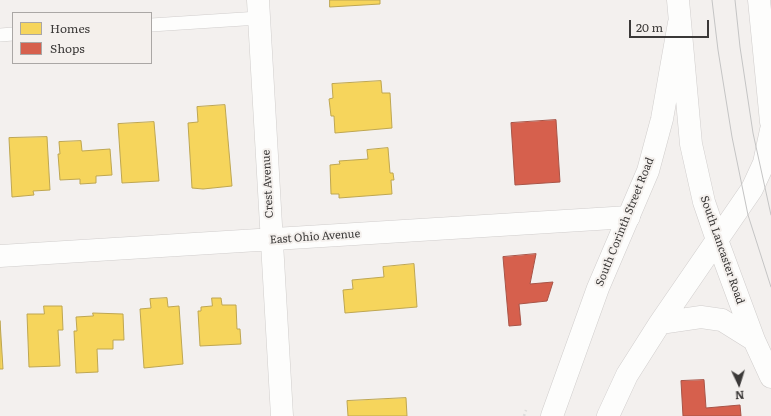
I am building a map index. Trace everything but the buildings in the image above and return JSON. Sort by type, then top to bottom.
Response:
[{"type":"main road","name":"South Lancaster Road","points":[[678,0],[679,23],[692,144],[704,202],[754,340],[771,377]]},
{"type":"main road","points":[[759,0],[771,122]]},
{"type":"main road","name":"Crest Avenue","points":[[258,9],[282,416]]},
{"type":"main road","name":"South Corinth Street Road","points":[[552,416],[598,288],[648,171],[662,119],[679,23]]},
{"type":"main road","points":[[608,416],[627,375],[660,323],[752,189],[764,163],[771,130]]},
{"type":"main road","name":"East Ohio Avenue","points":[[0,256],[629,217]]},
{"type":"main road","points":[[660,323],[701,317],[722,320],[754,340]]},
{"type":"lane","points":[[152,25],[258,9]]},
{"type":"lane","points":[[0,35],[12,34]]},
{"type":"path","points":[[524,416],[526,409]]},
{"type":"tram line","points":[[712,0],[718,50],[732,137],[748,215],[771,287]]},
{"type":"tram line","points":[[735,0],[740,47],[753,133],[771,215]]}]
